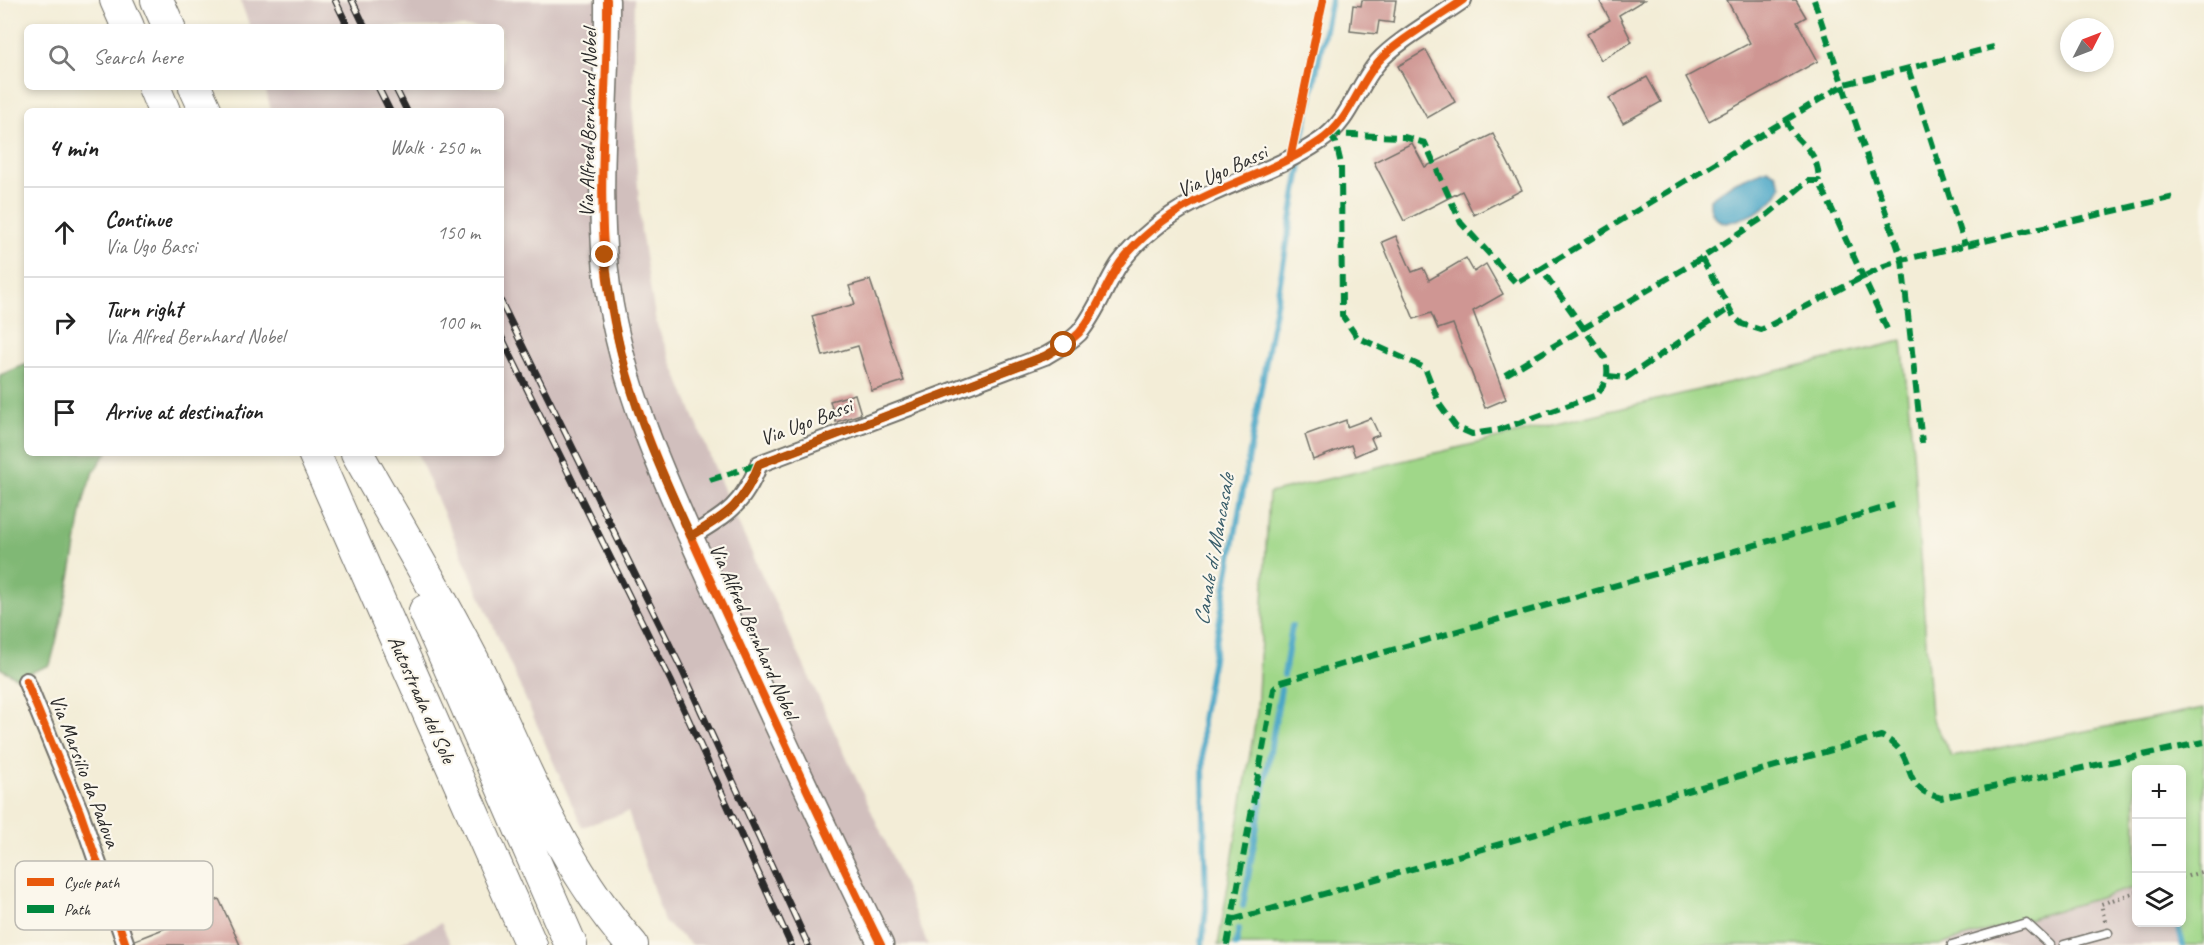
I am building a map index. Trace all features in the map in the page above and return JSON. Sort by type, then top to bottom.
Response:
[{"type":"highway","points":[[116,0],[127,24]]},
{"type":"highway","points":[[158,0],[168,24]]},
{"type":"highway","points":[[155,90],[163,108]]},
{"type":"highway","points":[[196,90],[205,108]]},
{"type":"highway","name":"Autostrada del Sole","points":[[315,456],[531,945]]},
{"type":"highway","name":"Autostrada del Sole","points":[[357,456],[571,945]]},
{"type":"highway","points":[[358,456],[473,660],[548,824],[612,923],[632,945]]},
{"type":"highway","points":[[422,701],[509,945]]},
{"type":"street","name":"Via Alfred Bernhard Nobel","points":[[607,0],[604,223],[608,287],[620,351],[645,431],[691,536],[824,828],[881,945]]},
{"type":"street","name":"Via Ugo Bassi","points":[[691,536],[736,506],[750,487],[759,464],[1045,356],[1064,345],[1078,333],[1092,314],[1120,263],[1153,229],[1199,200],[1290,159],[1320,141],[1343,121],[1367,76],[1380,59],[1463,0]]},
{"type":"street","name":"Via Marsilio da Padova","points":[[26,681],[80,812],[97,861]]},
{"type":"street","name":"Via Marsilio da Padova","points":[[121,930],[126,945]]},
{"type":"lane","points":[[1952,945],[2026,923],[2050,945]]},
{"type":"lane","points":[[2064,945],[2108,933]]},
{"type":"path","points":[[2186,876],[2204,871]]},
{"type":"path","points":[[2108,933],[2101,904],[2132,893]]},
{"type":"shaded area","points":[[240,0],[634,0],[633,112],[641,231],[656,323],[731,508],[893,858],[928,945],[692,945],[664,922],[628,812],[582,827],[418,456],[504,456],[504,108],[270,108],[266,90],[504,90],[504,24],[249,24]]},
{"type":"shaded area","points":[[2132,888],[2132,927],[2177,927],[2183,945],[1939,945]]},
{"type":"shaded area","points":[[441,923],[451,945],[397,945]]},
{"type":"green space","points":[[1902,341],[1913,451],[1931,716],[1952,757],[2204,708],[2204,945],[2183,945],[2177,927],[2186,927],[2186,765],[2132,765],[2132,888],[1939,945],[1218,945],[1257,712],[1269,493]]},
{"type":"green space","points":[[24,365],[24,456],[105,456],[92,475],[83,502],[66,598],[50,665],[17,678],[0,668],[0,375]]},
{"type":"water","points":[[1767,169],[1776,174],[1781,186],[1766,206],[1751,215],[1726,223],[1715,218],[1711,212],[1710,199],[1731,184]]},
{"type":"building","points":[[1362,0],[1396,0],[1393,23],[1379,21],[1377,34],[1350,31],[1353,5],[1361,6]]},
{"type":"building","points":[[1599,0],[1644,0],[1619,15],[1632,42],[1601,60],[1587,34],[1610,20]]},
{"type":"building","points":[[1727,0],[1796,0],[1806,17],[1797,22],[1818,61],[1709,121],[1686,77],[1750,43]]},
{"type":"building","points":[[1426,50],[1455,102],[1427,118],[1398,66]]},
{"type":"building","points":[[1647,77],[1661,102],[1623,123],[1609,98]]},
{"type":"building","points":[[1493,134],[1522,190],[1474,215],[1462,191],[1404,221],[1374,162],[1412,143],[1425,167]]},
{"type":"building","points":[[1396,236],[1412,272],[1423,268],[1429,280],[1466,258],[1474,272],[1486,264],[1503,294],[1473,311],[1506,399],[1485,408],[1453,324],[1438,329],[1431,313],[1414,319],[1382,242]]},
{"type":"building","points":[[870,280],[904,381],[872,391],[858,346],[823,356],[812,316],[855,304],[849,286]]},
{"type":"building","points":[[855,394],[861,414],[836,422],[830,401]]},
{"type":"building","points":[[1371,418],[1379,435],[1371,438],[1375,447],[1355,456],[1351,445],[1313,460],[1305,435],[1346,420],[1347,427]]},
{"type":"building","points":[[219,899],[240,945],[136,945],[135,940],[161,930],[213,930],[213,902]]},
{"type":"waterway","name":"Canale di Mancasale","points":[[1301,146],[1331,0]]},
{"type":"waterway","name":"Canale di Mancasale","points":[[1202,945],[1206,908],[1202,720],[1301,164]]},
{"type":"waterway","points":[[1284,675],[1292,626]]},
{"type":"waterway","points":[[1243,906],[1281,689]]},
{"type":"waterway","points":[[2178,927],[2183,945]]},
{"type":"waterway","points":[[1236,945],[1239,929]]},
{"type":"railway","points":[[335,0],[347,24]]},
{"type":"railway","points":[[352,0],[364,24]]},
{"type":"railway","points":[[380,90],[388,108]]},
{"type":"railway","points":[[396,90],[406,108]]},
{"type":"railway","points":[[504,308],[684,674],[808,945]]},
{"type":"railway","points":[[504,342],[671,681],[791,945]]},
{"type":"marked path","points":[[1814,0],[1902,260],[2174,197]]},
{"type":"marked path","points":[[1329,134],[1336,143],[1341,164],[1342,315],[1357,337],[1425,368],[1440,405],[1456,427],[1472,434],[1499,430],[1597,395],[1605,381],[1607,373],[1605,358],[1541,269],[1845,84],[1994,47]]},
{"type":"marked path","points":[[1908,68],[1965,245]]},
{"type":"marked path","points":[[1786,119],[1794,135],[1815,159],[1819,181]]},
{"type":"marked path","points":[[1329,134],[1404,137],[1425,143],[1461,223],[1516,283],[1541,269]]},
{"type":"marked path","points":[[1505,375],[1702,258],[1767,215],[1808,181],[1819,181],[1887,329]]},
{"type":"marked path","points":[[1702,258],[1734,317],[1742,324],[1761,330],[1884,266],[1902,260],[1922,443]]},
{"type":"marked path","points":[[1608,376],[1626,378],[1730,308]]},
{"type":"marked path","points":[[710,480],[759,464]]},
{"type":"marked path","points":[[1227,945],[1274,689],[1281,682],[1894,505]]},
{"type":"marked path","points":[[1232,920],[1881,736],[1899,749],[1916,784],[1925,792],[1941,798],[2204,742]]},
{"type":"cycle path","points":[[607,0],[602,215],[608,287],[626,371],[654,451],[687,530],[881,945]]},
{"type":"cycle path","points":[[1290,159],[1323,0]]},
{"type":"cycle path","points":[[691,536],[715,522],[733,507],[747,489],[759,464],[1045,356],[1067,343],[1085,325],[1120,263],[1148,234],[1191,203],[1279,164],[1320,141],[1339,124],[1370,72],[1386,54],[1463,0]]},
{"type":"cycle path","points":[[26,681],[80,812],[97,861]]},
{"type":"cycle path","points":[[121,930],[126,945]]},
{"type":"route","points":[[605,255],[608,287],[622,360],[645,431],[691,536],[736,506],[750,487],[759,464],[1045,356],[1064,345]]}]
